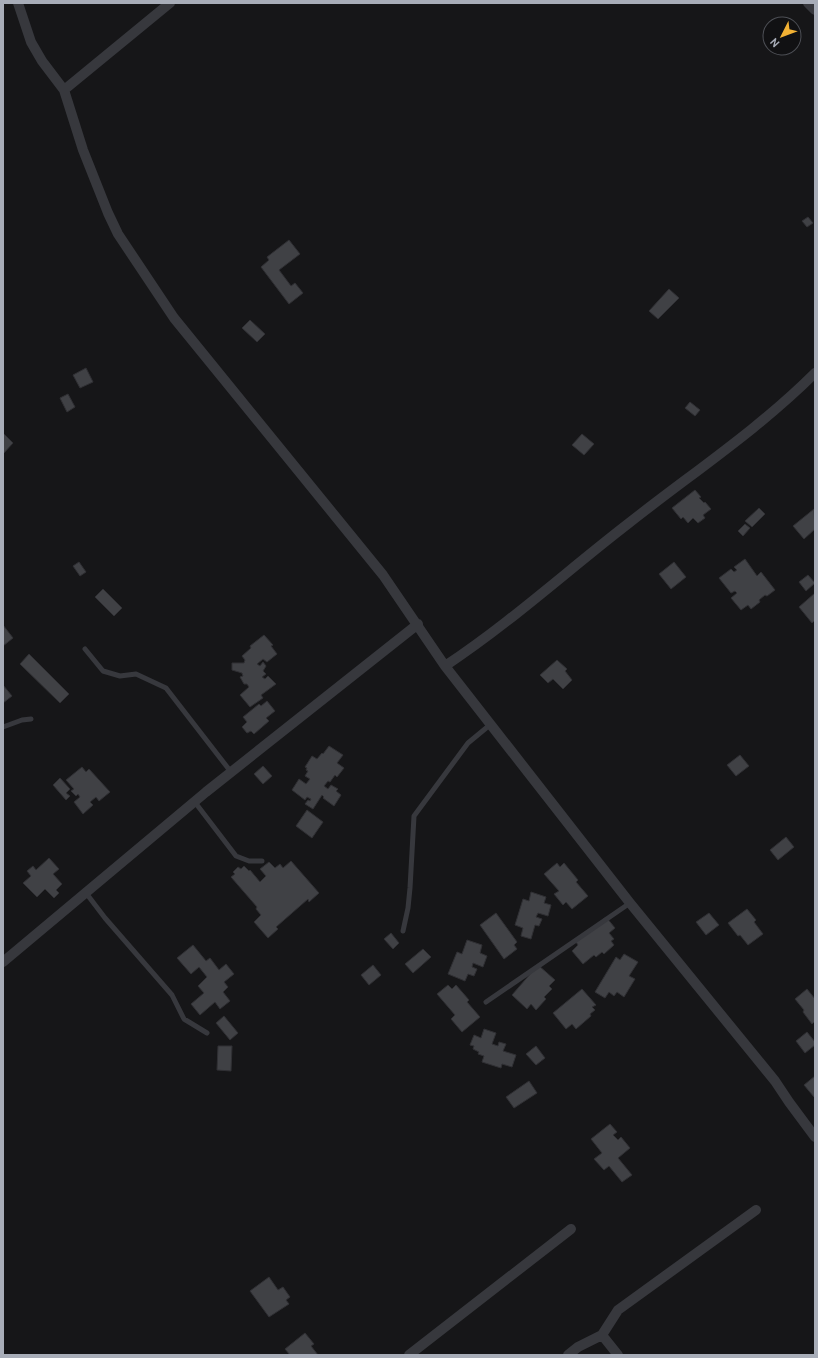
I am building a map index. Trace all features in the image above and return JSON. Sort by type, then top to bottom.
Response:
[{"type":"street","points":[[18,3],[31,42],[42,61],[64,90],[83,150],[118,234],[174,318],[383,575],[446,666],[630,903],[775,1081],[815,1137]]},
{"type":"street","points":[[64,90],[170,3]]},
{"type":"street","points":[[808,3],[815,10]]},
{"type":"street","points":[[446,666],[486,638],[628,523],[764,418],[815,374]]},
{"type":"street","points":[[3,962],[194,801],[418,624]]},
{"type":"street","points":[[568,1355],[578,1347],[602,1335],[618,1310],[756,1210]]},
{"type":"street","points":[[409,1355],[571,1229]]},
{"type":"street","points":[[602,1335],[618,1355]]},
{"type":"lane","points":[[85,649],[104,671],[120,676],[136,674],[166,688],[231,772]]},
{"type":"lane","points":[[3,727],[22,720],[31,719]]},
{"type":"lane","points":[[403,931],[410,888],[414,816],[468,743],[491,723]]},
{"type":"lane","points":[[194,801],[236,856],[248,861],[262,861]]},
{"type":"lane","points":[[86,893],[105,918],[172,995],[184,1019],[207,1033]]},
{"type":"lane","points":[[486,1002],[630,903]]},
{"type":"building","points":[[808,217],[813,223],[807,227],[802,221]]},
{"type":"building","points":[[289,240],[300,254],[279,270],[291,286],[295,283],[303,293],[289,304],[261,267],[269,260],[267,257]]},
{"type":"building","points":[[669,289],[679,298],[658,319],[649,311]]},
{"type":"building","points":[[250,320],[265,334],[257,342],[242,328]]},
{"type":"building","points":[[86,368],[93,382],[80,388],[73,375]]},
{"type":"building","points":[[68,394],[75,407],[67,412],[60,398]]},
{"type":"building","points":[[690,402],[700,410],[695,416],[685,408]]},
{"type":"building","points":[[3,433],[13,443],[3,454]]},
{"type":"building","points":[[582,434],[594,444],[584,455],[572,445]]},
{"type":"building","points":[[695,490],[701,497],[699,498],[711,509],[703,515],[705,518],[698,523],[693,518],[688,523],[683,517],[681,519],[672,508]]},
{"type":"building","points":[[759,508],[765,514],[752,527],[745,521]]},
{"type":"building","points":[[814,509],[815,529],[804,539],[793,526]]},
{"type":"building","points":[[745,524],[750,528],[743,536],[738,531]]},
{"type":"building","points":[[745,559],[757,576],[761,572],[775,590],[767,596],[765,595],[759,600],[760,602],[751,609],[748,605],[741,610],[731,598],[737,593],[735,591],[731,593],[719,578],[731,569],[734,572],[737,570],[734,567]]},
{"type":"building","points":[[79,562],[86,572],[80,576],[73,566]]},
{"type":"building","points":[[674,562],[686,577],[671,589],[659,574]]},
{"type":"building","points":[[808,575],[815,583],[806,591],[799,582]]},
{"type":"building","points":[[103,589],[122,608],[114,616],[95,597]]},
{"type":"building","points":[[815,593],[815,620],[812,623],[799,607]]},
{"type":"building","points":[[3,625],[13,638],[3,646]]},
{"type":"building","points":[[264,635],[273,645],[271,646],[277,654],[267,662],[263,659],[257,664],[260,666],[263,662],[266,666],[263,671],[266,674],[262,677],[265,679],[268,676],[276,684],[261,695],[263,698],[250,707],[240,695],[249,687],[247,684],[244,684],[240,677],[243,676],[242,673],[232,670],[232,663],[244,663],[245,660],[242,656],[251,648],[250,646]]},
{"type":"building","points":[[29,654],[69,694],[60,703],[20,664]]},
{"type":"building","points":[[557,660],[567,669],[565,671],[572,680],[563,689],[553,679],[548,683],[540,675]]},
{"type":"building","points":[[3,685],[12,696],[3,703]]},
{"type":"building","points":[[267,701],[275,711],[266,718],[269,721],[254,734],[251,731],[247,733],[242,727],[247,722],[243,717],[259,704],[261,706]]},
{"type":"building","points":[[329,746],[343,755],[337,763],[344,768],[337,777],[335,775],[330,782],[328,781],[324,786],[328,789],[331,785],[338,789],[336,791],[341,795],[334,806],[323,798],[324,797],[322,795],[313,809],[305,804],[311,799],[307,797],[305,800],[292,790],[299,779],[306,784],[310,779],[305,776],[308,771],[305,767],[312,756],[317,759]]},
{"type":"building","points":[[740,755],[749,766],[736,776],[727,765]]},
{"type":"building","points":[[263,766],[272,776],[263,784],[254,774]]},
{"type":"building","points":[[82,767],[86,772],[89,769],[110,792],[99,801],[96,797],[90,802],[93,805],[83,814],[74,802],[80,797],[78,794],[76,796],[71,791],[74,789],[66,780]]},
{"type":"building","points":[[60,778],[70,789],[66,793],[70,796],[66,800],[53,785]]},
{"type":"building","points":[[307,810],[323,822],[312,838],[296,826]]},
{"type":"building","points":[[786,837],[794,847],[778,860],[770,850]]},
{"type":"building","points":[[49,858],[59,869],[53,874],[62,884],[56,890],[59,893],[54,898],[45,889],[37,897],[23,883],[31,876],[27,871],[33,866],[36,870]]},
{"type":"building","points":[[291,861],[319,893],[309,902],[308,899],[276,927],[278,929],[268,938],[254,922],[261,915],[256,909],[257,907],[231,877],[235,874],[233,872],[238,867],[241,869],[244,866],[249,871],[250,870],[260,882],[266,876],[260,869],[269,862],[275,868],[280,864],[283,868]]},
{"type":"building","points":[[557,863],[560,867],[564,863],[578,880],[576,882],[588,896],[572,909],[566,902],[563,905],[554,894],[559,891],[544,874]]},
{"type":"building","points":[[531,892],[546,897],[544,903],[551,905],[548,916],[538,913],[536,917],[542,919],[539,926],[535,925],[531,939],[521,936],[523,928],[515,925],[523,899],[529,901]]},
{"type":"building","points":[[747,909],[756,920],[754,922],[763,934],[748,945],[740,935],[738,936],[728,923]]},
{"type":"building","points":[[496,913],[517,942],[514,945],[517,949],[504,959],[480,925]]},
{"type":"building","points":[[709,913],[719,925],[706,935],[696,922]]},
{"type":"building","points":[[606,917],[615,928],[609,933],[614,939],[611,941],[614,945],[604,954],[602,952],[596,957],[594,955],[583,964],[572,951],[578,945],[576,942]]},
{"type":"building","points":[[391,933],[399,943],[393,949],[384,939]]},
{"type":"building","points":[[467,940],[482,945],[480,953],[487,956],[483,967],[473,963],[472,967],[477,969],[474,976],[468,974],[465,981],[448,974],[457,952],[462,954]]},
{"type":"building","points":[[193,945],[206,961],[210,958],[219,970],[226,964],[234,974],[224,982],[228,987],[223,992],[230,1001],[220,1009],[215,1002],[200,1015],[191,1004],[204,993],[198,986],[207,977],[199,967],[191,974],[177,958]]},
{"type":"building","points":[[423,949],[431,957],[413,973],[405,964]]},
{"type":"building","points":[[624,954],[638,962],[629,976],[635,979],[624,997],[617,992],[614,996],[609,992],[605,998],[595,992],[616,957],[620,960]]},
{"type":"building","points":[[373,965],[381,975],[369,985],[361,975]]},
{"type":"building","points":[[538,965],[555,980],[549,986],[552,989],[544,997],[546,999],[536,1010],[531,1004],[527,1009],[512,995]]},
{"type":"building","points":[[448,985],[452,989],[456,985],[469,1000],[467,1002],[480,1017],[462,1032],[451,1019],[455,1015],[437,994]]},
{"type":"building","points":[[582,989],[596,1005],[592,1007],[595,1010],[590,1014],[591,1016],[576,1029],[572,1024],[566,1029],[553,1013]]},
{"type":"building","points":[[807,989],[815,999],[815,1021],[812,1024],[803,1012],[804,1010],[795,999]]},
{"type":"building","points":[[224,1016],[238,1033],[230,1040],[216,1023]]},
{"type":"building","points":[[484,1029],[496,1033],[492,1044],[498,1046],[499,1042],[506,1044],[503,1051],[516,1055],[512,1067],[502,1064],[501,1068],[482,1062],[484,1056],[478,1054],[479,1052],[473,1049],[474,1046],[470,1045],[474,1035],[481,1038]]},
{"type":"building","points":[[807,1032],[815,1042],[815,1045],[805,1053],[796,1041]]},
{"type":"building","points":[[218,1046],[232,1046],[231,1071],[217,1070]]},
{"type":"building","points":[[536,1046],[545,1058],[536,1065],[526,1054]]},
{"type":"building","points":[[815,1076],[815,1096],[814,1097],[804,1085]]},
{"type":"building","points":[[529,1081],[537,1093],[514,1108],[506,1097]]},
{"type":"building","points":[[610,1124],[617,1132],[613,1135],[618,1140],[621,1137],[630,1148],[618,1158],[632,1175],[622,1182],[609,1166],[604,1170],[594,1159],[602,1153],[591,1139]]},
{"type":"building","points":[[269,1277],[278,1290],[283,1287],[290,1297],[286,1300],[289,1304],[269,1317],[250,1291]]},
{"type":"building","points":[[305,1333],[314,1344],[311,1346],[318,1355],[290,1355],[285,1349]]}]
